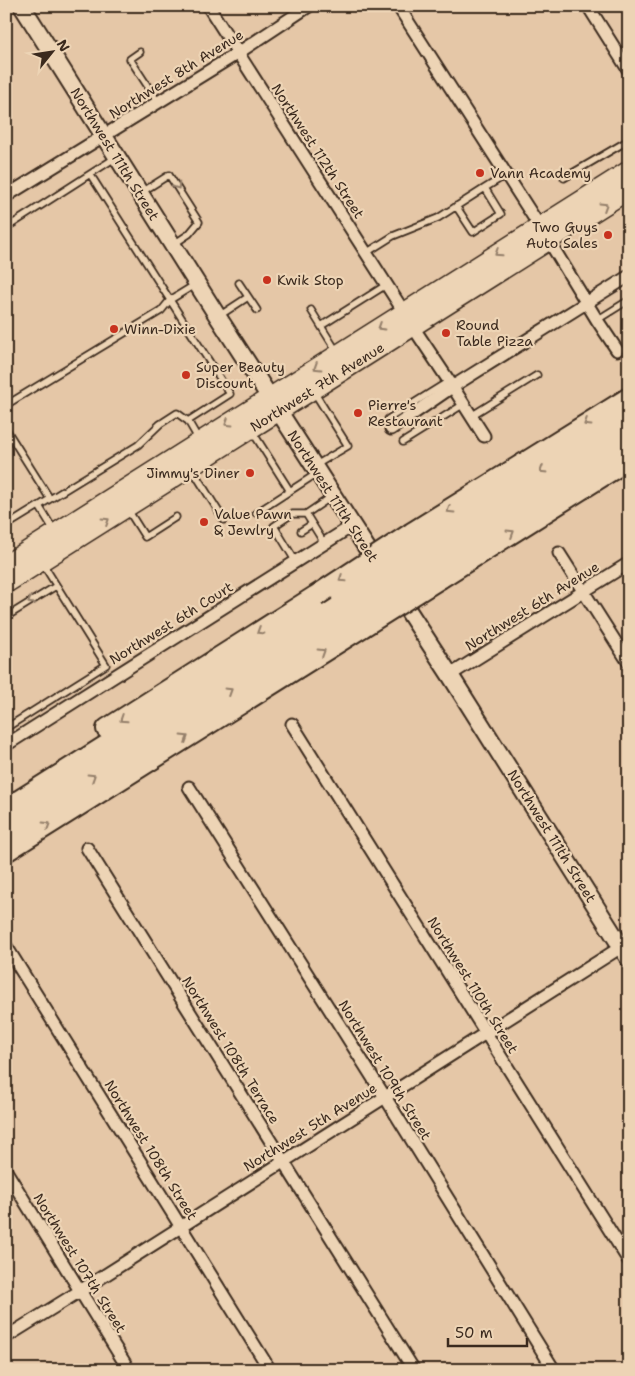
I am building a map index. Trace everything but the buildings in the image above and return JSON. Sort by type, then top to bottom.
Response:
[{"type":"highway","points":[[6,851],[352,612],[629,398]]},
{"type":"highway","points":[[6,831],[352,612],[426,556],[629,416]]},
{"type":"highway","points":[[426,556],[629,439]]},
{"type":"highway","points":[[6,793],[316,596],[426,556],[629,459]]},
{"type":"highway","points":[[6,808],[352,612]]},
{"type":"main road","name":"Northwest 7th Avenue","points":[[6,584],[251,429],[274,405],[338,354],[408,320],[544,234],[629,170]]},
{"type":"main road","name":"Northwest 7th Avenue","points":[[6,564],[200,441],[274,405],[312,390],[423,309],[452,291],[467,273],[629,190]]},
{"type":"main road","points":[[42,562],[54,541],[76,527],[100,504]]},
{"type":"street","name":"Northwest 111th Street","points":[[22,6],[274,405],[626,949]]},
{"type":"street","name":"Northwest 112th Street","points":[[208,6],[484,436]]},
{"type":"street","name":"Northwest 8th Avenue","points":[[6,196],[238,53],[309,6]]},
{"type":"street","points":[[398,6],[544,234],[596,320],[617,350]]},
{"type":"street","points":[[588,6],[629,71]]},
{"type":"street","points":[[389,424],[451,384],[629,276]]},
{"type":"street","name":"Northwest 6th Court","points":[[6,745],[352,526]]},
{"type":"street","points":[[559,553],[629,663]]},
{"type":"street","name":"Northwest 6th Avenue","points":[[450,675],[629,563]]},
{"type":"street","name":"Northwest 110th Street","points":[[292,724],[629,1261]]},
{"type":"street","name":"Northwest 109th Street","points":[[188,787],[385,1097],[554,1370]]},
{"type":"street","name":"Northwest 108th Terrace","points":[[87,848],[414,1370]]},
{"type":"street","name":"Northwest 108th Street","points":[[6,946],[270,1370]]},
{"type":"street","name":"Northwest 5th Avenue","points":[[6,1336],[181,1227],[485,1032],[626,949]]},
{"type":"street","name":"Northwest 107th Street","points":[[6,1171],[129,1370]]},
{"type":"lane","points":[[140,52],[130,59],[158,102]]},
{"type":"lane","points":[[564,178],[629,140]]},
{"type":"lane","points":[[6,228],[117,157]]},
{"type":"lane","points":[[90,174],[230,394],[188,421]]},
{"type":"lane","points":[[140,193],[169,174],[199,222],[189,234],[173,245]]},
{"type":"lane","points":[[366,253],[393,236],[438,218],[506,175]]},
{"type":"lane","points":[[456,206],[473,232],[501,214],[485,188]]},
{"type":"lane","points":[[6,404],[161,311],[170,300],[197,283]]},
{"type":"lane","points":[[239,283],[257,310]]},
{"type":"lane","points":[[321,326],[386,285]]},
{"type":"lane","points":[[218,317],[248,297]]},
{"type":"lane","points":[[596,320],[629,300]]},
{"type":"lane","points":[[311,310],[338,354]]},
{"type":"lane","points":[[471,416],[537,375]]},
{"type":"lane","points":[[256,513],[290,491],[348,446],[312,390]]},
{"type":"lane","points":[[404,442],[464,404]]},
{"type":"lane","points":[[6,526],[138,444],[160,424],[177,413],[188,421],[200,441]]},
{"type":"lane","points":[[6,429],[50,499]]},
{"type":"lane","points":[[251,429],[290,491]]},
{"type":"lane","points":[[190,467],[224,520]]},
{"type":"lane","points":[[296,562],[274,526],[292,514],[306,514],[333,496]]},
{"type":"lane","points":[[39,506],[56,532]]},
{"type":"lane","points":[[126,508],[145,537],[176,517]]},
{"type":"lane","points":[[306,514],[324,544]]},
{"type":"lane","points":[[301,531],[312,524]]},
{"type":"lane","points":[[284,543],[290,539]]},
{"type":"lane","points":[[6,728],[106,665],[42,562]]},
{"type":"lane","points":[[6,617],[56,586]]},
{"type":"place","name":"Vann Academy","points":[[480,173]]},
{"type":"place","name":"Two Guys Auto Sales","points":[[608,235]]},
{"type":"place","name":"Kwik Stop","points":[[267,280]]},
{"type":"place","name":"Winn-Dixie","points":[[114,329]]},
{"type":"place","name":"Round Table Pizza","points":[[446,333]]},
{"type":"place","name":"Super Beauty Discount","points":[[186,375]]},
{"type":"place","name":"Pierre's Restaurant","points":[[358,413]]},
{"type":"place","name":"Jimmy's Diner","points":[[250,473]]},
{"type":"place","name":"Value Pawn & Jewlry","points":[[204,522]]}]
